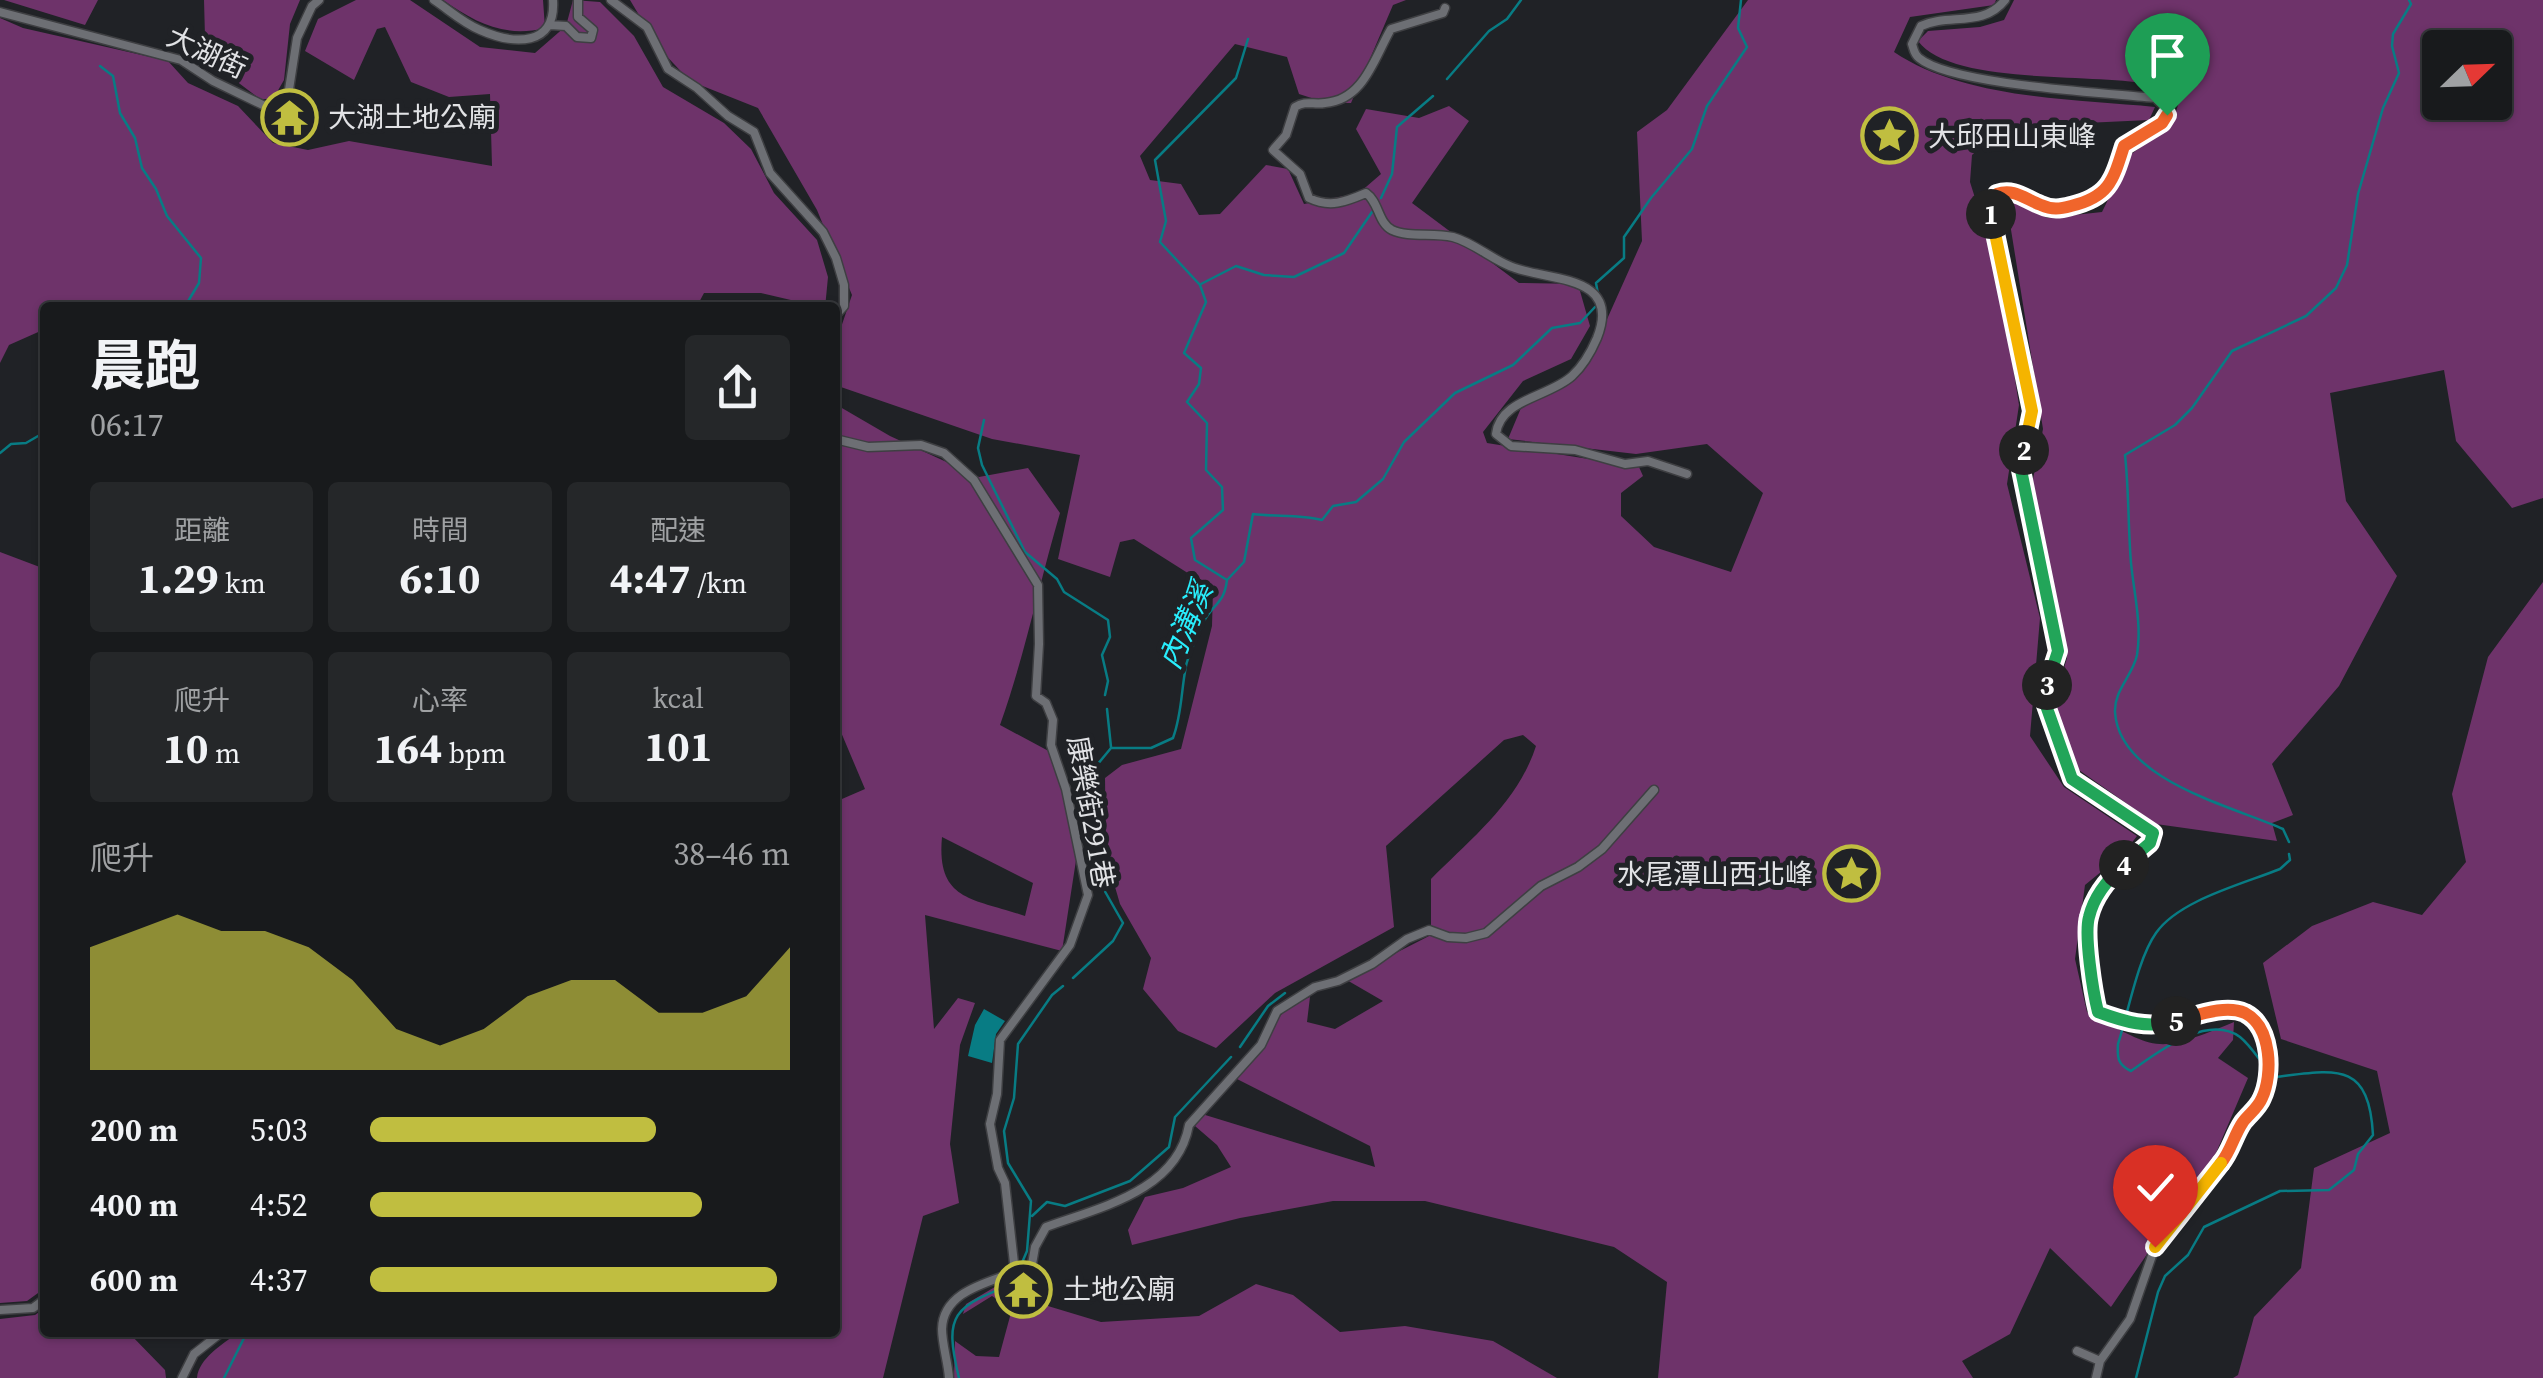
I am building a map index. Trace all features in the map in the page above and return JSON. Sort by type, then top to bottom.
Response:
[{"type":"street","name":"大湖街","points":[[0,12],[181,60],[267,108],[279,106],[288,96],[298,38],[312,6],[319,0]]},
{"type":"street","points":[[434,0],[480,30],[514,39],[533,39],[550,25],[566,26],[577,37],[592,38],[592,30],[578,16],[578,0]]},
{"type":"street","points":[[550,25],[552,0]]},
{"type":"street","points":[[610,0],[647,28],[668,69],[754,132],[770,173],[823,232],[836,258],[844,285],[844,306],[840,310]]},
{"type":"street","points":[[2004,0],[1996,10],[1973,20],[1933,20],[1921,26],[1912,44],[1915,54],[1960,73],[2005,83],[2155,98],[2167,109],[2162,123],[2124,146],[2114,178],[2102,195],[2056,210],[2006,191],[1997,194],[1990,208],[2032,411],[2021,470],[2058,651],[2043,697],[2072,779],[2153,833],[2150,843],[2108,878],[2088,918],[2093,992],[2098,1012],[2123,1021],[2160,1025],[2225,1010],[2245,1014],[2258,1026],[2269,1063],[2261,1103],[2243,1123],[2226,1157],[2155,1247],[2130,1320],[2100,1361],[2096,1378]]},
{"type":"street","points":[[1445,8],[1443,13],[1391,30],[1362,86],[1327,104],[1303,102],[1294,107],[1286,135],[1273,150],[1300,174],[1308,198],[1320,204],[1340,204],[1366,193],[1390,229],[1456,238],[1516,268],[1573,280],[1598,301],[1603,318],[1590,356],[1570,378],[1511,408],[1498,421],[1496,434],[1511,446],[1575,450],[1625,464],[1648,461],[1687,474]]},
{"type":"street","name":"康樂街291巷","points":[[840,441],[868,447],[922,446],[944,452],[974,480],[1038,585],[1036,696],[1046,703],[1053,720],[1051,745],[1066,788],[1088,895],[1070,944],[1000,1040],[998,1094],[990,1124],[998,1168],[1005,1183],[1015,1272]]},
{"type":"street","points":[[949,1378],[942,1329],[947,1312],[962,1294],[979,1284],[1031,1270],[1040,1234],[1046,1228],[1130,1197],[1174,1162],[1186,1142],[1189,1125],[1261,1044],[1278,1011],[1315,987],[1338,981],[1372,964],[1406,939],[1429,930],[1466,938],[1486,933],[1540,886],[1578,867],[1602,849],[1654,790]]},
{"type":"street","points":[[0,1310],[33,1308],[40,1303]]},
{"type":"street","points":[[182,1378],[194,1354],[216,1337]]},
{"type":"street","points":[[2077,1351],[2100,1361]]},
{"type":"shaded area","points":[[4,0],[98,0],[85,25]]},
{"type":"shaded area","points":[[204,0],[300,0],[290,24],[284,80],[273,99],[260,99],[211,62],[205,37]]},
{"type":"shaded area","points":[[356,0],[410,0],[480,47],[535,53],[566,26],[573,0],[600,2],[634,36],[663,87],[724,123],[751,149],[774,193],[817,240],[828,277],[826,302],[799,302],[761,293],[704,293],[699,302],[40,302],[40,331],[9,345],[0,363],[0,18],[23,28],[168,61],[188,83],[238,106],[273,143],[308,150],[349,141],[492,166],[490,94],[449,97],[411,82],[385,27],[377,29],[354,80],[305,51],[318,19]]},
{"type":"shaded area","points":[[443,0],[543,0],[545,28],[504,30]]},
{"type":"shaded area","points":[[630,0],[1406,0],[1393,5],[1351,103],[1327,103],[1299,94],[1287,57],[1235,44],[1140,156],[1150,180],[1181,184],[1199,215],[1220,214],[1266,165],[1288,169],[1304,204],[1359,193],[1381,174],[1356,129],[1366,109],[1419,118],[1449,106],[1469,121],[1412,203],[1519,283],[1578,284],[1590,326],[1571,359],[1523,381],[1483,432],[1487,443],[1639,467],[1643,476],[1621,493],[1621,516],[1654,547],[1731,572],[1763,493],[1707,444],[1636,454],[1508,439],[1521,408],[1587,364],[1642,241],[1637,132],[1667,110],[1748,0],[1996,0],[1994,5],[1910,17],[1894,52],[1922,68],[1985,88],[2155,107],[2149,120],[2001,127],[1972,155],[1970,182],[1998,271],[2019,405],[2007,484],[2040,618],[2030,736],[2064,787],[2137,836],[2124,853],[2085,885],[2075,959],[2087,1012],[2130,1035],[2159,1044],[2188,1040],[2234,1022],[2233,1040],[2218,1058],[2248,1078],[2216,1153],[2111,1307],[2050,1248],[2010,1334],[1962,1361],[1973,1378],[1658,1378],[1667,1282],[1614,1247],[1425,1201],[1333,1201],[1240,1218],[1132,1245],[1128,1230],[1145,1197],[1183,1188],[1231,1167],[1217,1145],[1195,1126],[1202,1114],[1375,1167],[1370,1146],[1235,1078],[1287,1007],[1310,997],[1307,1022],[1335,1029],[1383,1001],[1345,979],[1431,935],[1431,879],[1505,802],[1518,785],[1536,746],[1523,735],[1504,740],[1386,846],[1394,927],[1275,993],[1216,1048],[1178,1031],[1143,989],[1151,958],[1120,904],[1106,856],[1105,778],[1122,765],[1181,749],[1212,626],[1213,589],[1134,539],[1120,542],[1110,577],[1058,559],[1080,455],[992,439],[840,387],[840,330],[852,295],[817,210],[758,108],[690,81],[658,47]]},
{"type":"shaded area","points":[[2014,0],[2543,0],[2543,498],[2512,508],[2456,441],[2444,370],[2330,393],[2346,501],[2397,576],[2339,686],[2272,764],[2293,815],[2272,823],[2277,841],[2156,824],[2076,768],[2054,701],[2067,658],[2031,489],[2043,429],[2008,211],[2016,197],[2047,218],[2102,212],[2130,155],[2172,124],[2179,102],[2153,85],[1993,72],[1962,65],[1936,56],[1918,41],[1928,31],[1980,27],[2004,20]]},
{"type":"shaded area","points":[[840,407],[890,436],[979,477],[1028,468],[1060,513],[1000,725],[1056,755],[1079,841],[1062,951],[925,915],[934,1029],[958,998],[975,1003],[960,1045],[950,1144],[959,1203],[923,1216],[883,1378],[197,1378],[207,1358],[232,1337],[840,1337],[840,800],[865,789],[840,730]],"holes":[[[942,837],[1033,883],[1025,916],[975,900],[952,886],[945,874]]]},
{"type":"shaded area","points":[[0,552],[40,567],[40,1292],[27,1301],[0,1303]]},
{"type":"shaded area","points":[[2543,582],[2543,1378],[2233,1378],[2238,1375],[2254,1317],[2301,1268],[2314,1168],[2390,1133],[2377,1071],[2281,1039],[2263,963],[2312,926],[2373,902],[2422,915],[2466,862],[2452,794],[2488,657]]},
{"type":"shaded area","points":[[1000,1284],[1028,1300],[1101,1322],[1199,1316],[1256,1284],[1293,1295],[1340,1332],[1405,1326],[1493,1341],[1557,1378],[954,1378],[955,1341],[976,1356],[999,1357],[1012,1309],[992,1296],[963,1314],[966,1304]]},
{"type":"shaded area","points":[[40,1312],[40,1337],[133,1337],[165,1370],[166,1378],[0,1378],[0,1319]]},
{"type":"water","points":[[984,1009],[1005,1021],[996,1034],[992,1063],[968,1056],[975,1025]]},
{"type":"waterway","name":"內溝溪","points":[[1447,79],[1521,0]]},
{"type":"waterway","points":[[1598,294],[1596,283],[1624,258],[1624,237],[1692,149],[1707,106],[1747,47],[1738,28],[1741,0]]},
{"type":"waterway","points":[[2289,842],[2283,829],[2208,800],[2156,773],[2121,736],[2115,704],[2135,662],[2139,632],[2125,455],[2175,425],[2192,408],[2232,351],[2306,316],[2336,288],[2347,265],[2358,194],[2383,108],[2399,73],[2393,34],[2411,4],[2409,0]]},
{"type":"waterway","name":"內溝溪","points":[[1073,978],[1113,941],[1123,923],[1091,867],[1083,782],[1111,748],[1151,748],[1173,738],[1189,657],[1204,621],[1226,588],[1227,580],[1195,560],[1191,538],[1223,510],[1222,487],[1206,470],[1207,423],[1187,402],[1199,384],[1201,368],[1184,353],[1206,302],[1200,285],[1160,242],[1166,221],[1155,160],[1236,78],[1248,39]]},
{"type":"waterway","points":[[100,66],[113,76],[120,113],[135,138],[142,168],[167,216],[201,258],[199,283],[188,302]]},
{"type":"waterway","name":"內溝溪","points":[[1381,198],[1392,174],[1397,127],[1433,96]]},
{"type":"waterway","name":"內溝溪","points":[[1201,284],[1236,266],[1264,275],[1294,277],[1344,253],[1372,212]]},
{"type":"waterway","points":[[1227,580],[1244,562],[1253,514],[1322,520],[1333,506],[1356,502],[1383,479],[1404,442],[1455,393],[1513,365],[1552,328],[1580,323],[1595,307]]},
{"type":"waterway","points":[[984,420],[978,448],[982,465],[1025,552],[1057,579],[1064,592],[1108,620],[1110,637],[1102,655],[1108,681],[1105,695]]},
{"type":"waterway","points":[[0,453],[11,444],[26,443],[40,435]]},
{"type":"waterway","points":[[1107,709],[1111,747]]},
{"type":"waterway","points":[[2266,1068],[2244,1040],[2227,1031],[2198,1032],[2183,1038],[2131,1071],[2119,1060],[2118,1044],[2144,957],[2166,921],[2213,894],[2280,869],[2290,860],[2289,854]]},
{"type":"waterway","name":"內溝溪","points":[[1021,1265],[1027,1251],[1031,1201],[1008,1163],[1004,1131],[1014,1098],[1018,1044],[1052,995],[1063,986]]},
{"type":"waterway","points":[[1240,1047],[1268,1006],[1285,993]]},
{"type":"waterway","points":[[1032,1216],[1047,1202],[1065,1206],[1130,1181],[1169,1147],[1175,1117],[1231,1057]]},
{"type":"waterway","points":[[2136,1378],[2165,1276],[2188,1255],[2204,1227],[2280,1191],[2329,1190],[2354,1170],[2358,1154],[2373,1135],[2364,1093],[2345,1075],[2331,1072],[2275,1077],[2272,1073]]},
{"type":"waterway","name":"內溝溪","points":[[959,1378],[952,1339],[958,1315],[978,1299],[1016,1279]]},
{"type":"waterway","points":[[224,1378],[244,1337]]},
{"type":"place","name":"大湖土地公廟","points":[[289,117]]},
{"type":"place","name":"大邱田山東峰","points":[[1889,136]]},
{"type":"place","name":"水尾潭山西北峰","points":[[1852,874]]},
{"type":"place","name":"土地公廟","points":[[1024,1289]]},
{"type":"route","points":[[2155,1247],[2226,1157],[2243,1123],[2261,1103],[2269,1063],[2258,1026],[2245,1014],[2225,1010],[2160,1025],[2127,1023],[2098,1012],[2088,918],[2108,878],[2150,843],[2153,833],[2072,779],[2043,697],[2058,651],[2021,470],[2032,411],[1990,208],[1997,194],[2006,191],[2056,210],[2102,195],[2114,178],[2124,146],[2162,123],[2167,115]]}]
